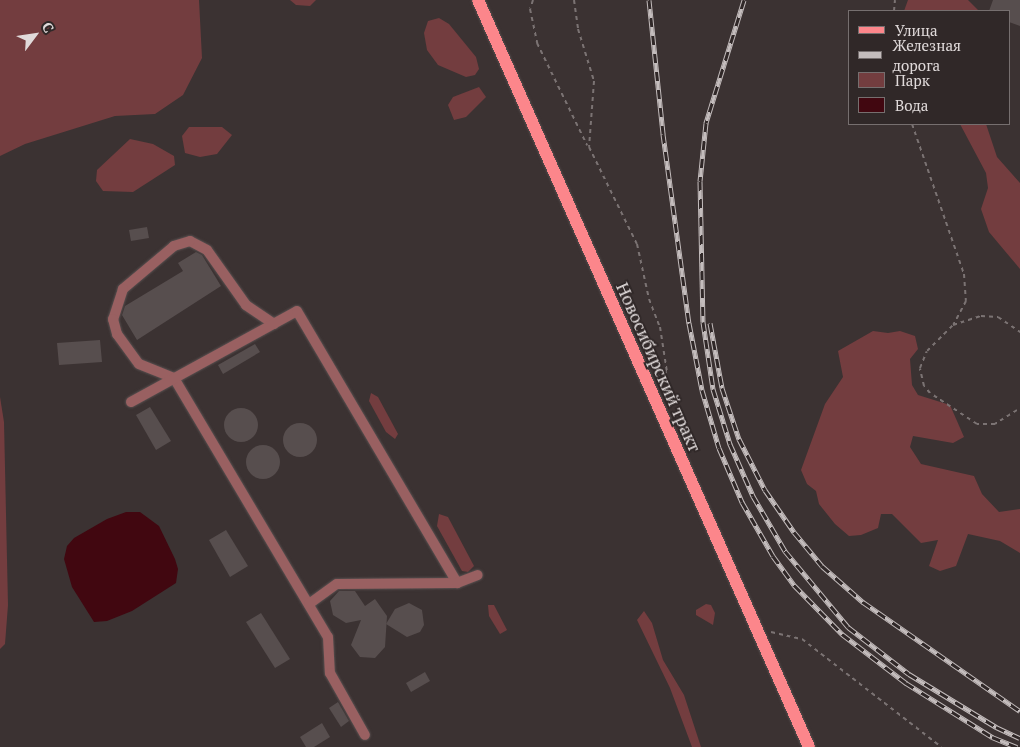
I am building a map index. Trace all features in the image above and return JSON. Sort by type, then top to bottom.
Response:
[{"type":"main road","name":"Новосибирский тракт","points":[[478,0],[808,747]]},
{"type":"main road","points":[[485,0],[518,92]]},
{"type":"lane","points":[[274,324],[246,305],[207,250],[190,242],[174,246],[123,289],[113,319],[116,334],[138,364],[174,378],[328,637],[330,673],[365,735]]},
{"type":"lane","points":[[131,402],[297,311],[457,583]]},
{"type":"lane","points":[[308,604],[337,584],[457,583],[478,575]]},
{"type":"path","points":[[533,0],[530,9],[537,43],[637,244],[649,299],[660,327],[667,372],[647,382]]},
{"type":"path","points":[[574,0],[578,29],[594,81],[588,148]]},
{"type":"path","points":[[912,125],[964,274],[966,301],[953,325],[927,351],[920,368],[924,386],[978,424],[995,424],[1018,410]]},
{"type":"path","points":[[953,325],[981,316],[998,317],[1020,332]]},
{"type":"path","points":[[756,629],[802,639],[941,747]]},
{"type":"green space","points":[[0,0],[199,0],[202,58],[183,95],[155,114],[115,116],[25,144],[0,156]]},
{"type":"green space","points":[[290,0],[316,0],[310,6],[296,5]]},
{"type":"green space","points":[[908,0],[968,0],[978,10],[904,10]]},
{"type":"green space","points":[[439,18],[449,24],[476,57],[479,69],[475,75],[466,77],[438,65],[427,50],[424,33],[428,21]]},
{"type":"green space","points":[[479,87],[486,97],[466,117],[454,120],[448,105],[453,97]]},
{"type":"green space","points":[[961,125],[986,125],[997,157],[1020,183],[1020,269],[989,232],[981,209],[988,188],[986,173]]},
{"type":"green space","points":[[189,127],[222,127],[232,135],[217,154],[200,157],[185,153],[182,136]]},
{"type":"green space","points":[[130,139],[153,144],[174,156],[175,165],[133,192],[103,191],[96,181],[97,170]]},
{"type":"green space","points":[[873,331],[888,333],[900,331],[915,336],[918,349],[910,359],[912,385],[918,395],[950,405],[964,437],[953,443],[913,436],[910,447],[921,464],[974,476],[982,494],[999,512],[1020,509],[1020,553],[1000,541],[968,534],[956,566],[940,571],[929,566],[938,540],[921,543],[892,514],[881,514],[878,528],[861,535],[849,536],[835,524],[819,504],[816,491],[807,484],[801,470],[825,404],[843,377],[838,351]]},
{"type":"green space","points":[[371,393],[378,397],[398,434],[395,439],[386,432],[369,401]]},
{"type":"green space","points":[[0,397],[4,422],[8,605],[5,644],[0,649]]},
{"type":"green space","points":[[439,514],[448,517],[474,566],[468,572],[462,571],[437,526]]},
{"type":"green space","points":[[706,604],[711,605],[715,613],[713,625],[696,615],[696,610]]},
{"type":"green space","points":[[488,605],[494,605],[507,630],[500,634],[489,616]]},
{"type":"green space","points":[[644,611],[652,623],[663,660],[684,695],[701,747],[692,747],[670,688],[637,620]]},
{"type":"water","points":[[126,512],[140,512],[159,526],[178,569],[176,583],[132,611],[107,621],[94,622],[72,587],[64,559],[67,546],[74,538],[107,519]]},
{"type":"building","points":[[993,0],[1020,0],[1020,26],[1010,22],[1010,10],[989,10]]},
{"type":"building","points":[[147,227],[149,238],[131,241],[129,230]]},
{"type":"building","points":[[196,252],[202,255],[221,286],[137,340],[122,315],[125,306],[183,271],[178,263]]},
{"type":"building","points":[[100,340],[102,362],[59,365],[57,343]]},
{"type":"building","points":[[255,344],[260,352],[223,374],[218,365]]},
{"type":"building","points":[[150,407],[171,441],[156,450],[136,415]]},
{"type":"building","points":[[241,408],[248,409],[253,413],[257,418],[257,432],[253,437],[248,441],[241,442],[234,441],[229,437],[225,432],[224,425],[225,418],[229,413],[234,409]]},
{"type":"building","points":[[300,423],[307,424],[312,428],[316,433],[316,447],[312,452],[307,456],[300,457],[293,456],[288,452],[284,447],[283,440],[284,433],[288,428],[293,424]]},
{"type":"building","points":[[263,445],[270,446],[275,450],[279,455],[279,469],[275,474],[270,478],[263,479],[256,478],[251,474],[247,469],[246,462],[247,455],[251,450],[256,446]]},
{"type":"building","points":[[226,530],[248,566],[230,577],[209,540]]},
{"type":"building","points":[[339,591],[355,591],[365,606],[375,599],[387,616],[385,647],[375,658],[360,657],[351,645],[361,620],[346,623],[333,615],[330,601]]},
{"type":"building","points":[[409,603],[422,610],[424,625],[420,632],[407,637],[386,624],[395,609]]},
{"type":"building","points":[[261,613],[290,659],[275,668],[246,622]]},
{"type":"building","points":[[425,672],[430,681],[411,692],[406,683]]},
{"type":"building","points":[[338,702],[349,721],[341,727],[329,708]]},
{"type":"building","points":[[322,723],[330,737],[314,747],[306,747],[300,737]]},
{"type":"railway","points":[[649,0],[663,134],[689,323],[702,390],[719,448],[742,502],[773,556],[794,585],[842,634],[906,683],[992,737],[1017,747]]},
{"type":"railway","points":[[744,0],[706,123],[700,181],[703,322],[713,389],[730,444],[753,496],[785,551],[848,627],[909,674],[996,727],[1020,738]]},
{"type":"railway","points":[[710,323],[722,388],[739,439],[765,490],[794,532],[822,566],[863,602],[1020,711]]}]
